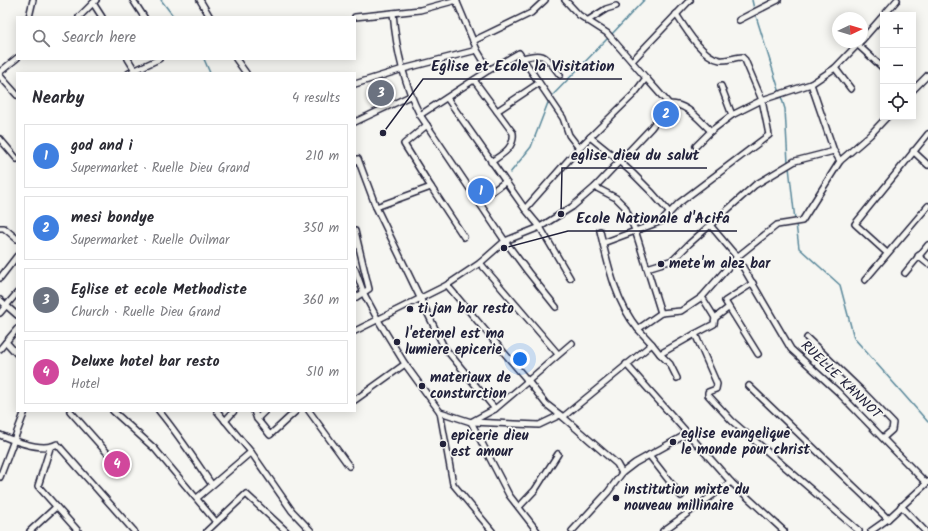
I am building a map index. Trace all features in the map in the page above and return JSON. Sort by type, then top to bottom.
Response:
[{"type":"street","points":[[29,16],[33,0]]},
{"type":"street","points":[[133,0],[143,16]]},
{"type":"street","points":[[200,0],[209,16]]},
{"type":"street","points":[[356,17],[420,10],[456,0],[473,42],[489,70]]},
{"type":"street","points":[[473,42],[530,14],[545,0]]},
{"type":"street","points":[[565,0],[579,15],[606,33],[669,104],[681,105],[686,108],[710,131]]},
{"type":"street","points":[[632,61],[690,0]]},
{"type":"street","points":[[739,20],[778,0]]},
{"type":"street","points":[[886,12],[897,0]]},
{"type":"street","points":[[80,16],[95,1],[102,16]]},
{"type":"street","points":[[587,21],[601,12],[616,6]]},
{"type":"street","points":[[393,13],[397,47],[410,96],[420,115],[505,241],[556,307]]},
{"type":"street","points":[[603,243],[662,221],[666,218],[669,212],[769,135],[762,100],[745,60],[742,57],[722,60],[716,58],[695,41],[676,14]]},
{"type":"street","points":[[868,33],[880,19]]},
{"type":"street","points":[[696,146],[710,131],[732,115],[762,100],[811,84],[835,68],[854,48]]},
{"type":"street","points":[[865,48],[880,65]]},
{"type":"street","points":[[356,84],[403,69],[477,50]]},
{"type":"street","points":[[420,115],[489,70],[516,54],[521,54],[563,118],[569,135],[579,148]]},
{"type":"street","points":[[523,58],[537,54],[542,55],[560,75]]},
{"type":"street","points":[[0,72],[16,59]]},
{"type":"street","points":[[129,60],[136,72],[157,60]]},
{"type":"street","points":[[237,60],[245,72]]},
{"type":"street","points":[[835,68],[851,89]]},
{"type":"street","points":[[916,87],[928,75]]},
{"type":"street","points":[[0,76],[16,94]]},
{"type":"street","points":[[525,210],[579,148],[634,94],[646,78]]},
{"type":"street","points":[[474,80],[513,134],[513,138],[506,152],[491,162]]},
{"type":"street","points":[[497,111],[539,83]]},
{"type":"street","points":[[811,84],[834,151],[840,161]]},
{"type":"street","points":[[721,86],[732,115]]},
{"type":"street","points":[[356,122],[410,96]]},
{"type":"street","points":[[447,98],[525,210],[540,227],[570,278]]},
{"type":"street","points":[[356,331],[447,285],[480,263],[505,241],[540,227],[572,207],[595,187],[651,128],[669,104]]},
{"type":"street","points":[[638,329],[661,313],[681,311],[702,297],[738,258],[777,225],[802,221],[840,161],[870,135],[884,120]]},
{"type":"street","points":[[427,126],[404,144],[464,237]]},
{"type":"street","points":[[887,253],[855,224],[928,134]]},
{"type":"street","points":[[590,137],[620,160],[646,185],[669,212]]},
{"type":"street","points":[[0,139],[16,158]]},
{"type":"street","points":[[647,268],[673,260],[756,185],[795,161],[834,151]]},
{"type":"street","points":[[913,151],[928,165]]},
{"type":"street","points":[[356,160],[358,159],[376,207],[444,348],[495,408]]},
{"type":"street","points":[[479,201],[505,182]]},
{"type":"street","points":[[376,207],[431,187]]},
{"type":"street","points":[[595,187],[616,198],[625,207],[635,230],[661,313]]},
{"type":"street","points":[[865,280],[928,206]]},
{"type":"street","name":"RUELLE KANNOT","points":[[710,225],[738,258],[791,349],[838,392],[927,483]]},
{"type":"street","points":[[0,228],[4,228],[16,238]]},
{"type":"street","points":[[600,231],[608,266],[626,313],[638,329],[670,364],[677,378]]},
{"type":"street","points":[[356,235],[369,289],[364,294],[356,298]]},
{"type":"street","points":[[905,273],[928,245]]},
{"type":"street","points":[[918,256],[928,264]]},
{"type":"street","points":[[0,278],[16,257]]},
{"type":"street","points":[[480,263],[558,354]]},
{"type":"street","points":[[356,272],[364,294],[378,320],[405,364],[440,412],[453,484],[492,531]]},
{"type":"street","points":[[753,283],[724,301],[758,354]]},
{"type":"street","points":[[447,285],[528,380],[546,404],[617,464],[622,473]]},
{"type":"street","points":[[0,313],[16,294]]},
{"type":"street","points":[[660,354],[714,324],[715,318],[702,297]]},
{"type":"street","points":[[0,300],[16,314]]},
{"type":"street","points":[[715,318],[728,308]]},
{"type":"street","points":[[0,349],[16,330]]},
{"type":"street","points":[[695,334],[717,384],[716,389],[708,392],[708,395],[732,420],[859,531]]},
{"type":"street","points":[[806,338],[865,394],[892,423],[892,430],[883,438]]},
{"type":"street","points":[[6,342],[16,353]]},
{"type":"street","points":[[471,422],[495,408],[572,343]]},
{"type":"street","points":[[440,412],[471,422],[539,425],[562,416],[652,344]]},
{"type":"street","points":[[356,399],[405,364]]},
{"type":"street","points":[[626,364],[731,482],[784,531]]},
{"type":"street","points":[[749,386],[888,519]]},
{"type":"street","points":[[0,477],[15,441],[25,412]]},
{"type":"street","points":[[71,412],[110,456]]},
{"type":"street","points":[[115,412],[155,449],[216,522]]},
{"type":"street","points":[[160,412],[176,432],[184,446],[212,485]]},
{"type":"street","points":[[218,412],[251,452],[292,511],[311,531]]},
{"type":"street","points":[[225,421],[233,412]]},
{"type":"street","points":[[254,412],[257,419],[270,435],[295,412]]},
{"type":"street","points":[[257,419],[264,412]]},
{"type":"street","points":[[310,412],[349,466]]},
{"type":"street","points":[[471,422],[478,432],[495,470],[509,495],[537,531]]},
{"type":"street","points":[[572,531],[608,492],[622,473],[649,455],[687,434]]},
{"type":"street","points":[[0,435],[15,441],[50,448],[57,444],[134,531]]},
{"type":"street","points":[[50,448],[38,486],[78,531]]},
{"type":"street","points":[[197,498],[251,452]]},
{"type":"street","points":[[519,507],[535,490],[558,454]]},
{"type":"street","points":[[649,455],[681,496]]},
{"type":"street","points":[[663,531],[731,482]]},
{"type":"street","points":[[872,531],[888,519],[927,483]]},
{"type":"street","points":[[207,531],[246,494],[284,530]]},
{"type":"street","points":[[901,506],[925,531]]},
{"type":"street","points":[[30,531],[56,507]]},
{"type":"waterway","points":[[161,0],[173,16]]},
{"type":"waterway","points":[[611,35],[644,0]]},
{"type":"waterway","points":[[752,0],[754,9]]},
{"type":"waterway","points":[[755,13],[785,109],[788,163]]},
{"type":"waterway","points":[[551,97],[608,38]]},
{"type":"waterway","points":[[204,60],[210,72]]},
{"type":"waterway","points":[[510,173],[531,147],[549,100]]},
{"type":"waterway","points":[[789,167],[795,220]]},
{"type":"waterway","points":[[796,224],[799,248],[840,285],[854,338],[928,422]]},
{"type":"place","name":"Eglise et ecole Methodiste","points":[[381,93]]},
{"type":"place","name":"mesi bondye","points":[[666,114]]},
{"type":"place","name":"Eglise et Ecole la Visitation","points":[[383,133]]},
{"type":"place","name":"god and i","points":[[481,191]]},
{"type":"place","name":"eglise dieu du salut","points":[[561,214]]},
{"type":"place","name":"Ecole Nationale d'Acifa","points":[[504,248]]},
{"type":"place","name":"mete'm alez bar","points":[[661,264]]},
{"type":"place","name":"ti jan bar resto","points":[[410,309]]},
{"type":"place","name":"l'eternel est ma lumiere epicerie","points":[[397,342]]},
{"type":"place","name":"materiaux de consturction","points":[[422,386]]},
{"type":"place","name":"eglise evangelique le monde pour christ","points":[[673,442]]},
{"type":"place","name":"epicerie dieu est amour","points":[[443,444]]},
{"type":"place","name":"Deluxe hotel bar resto","points":[[117,464]]},
{"type":"place","name":"institution mixte du nouveau millinaire","points":[[616,498]]}]
